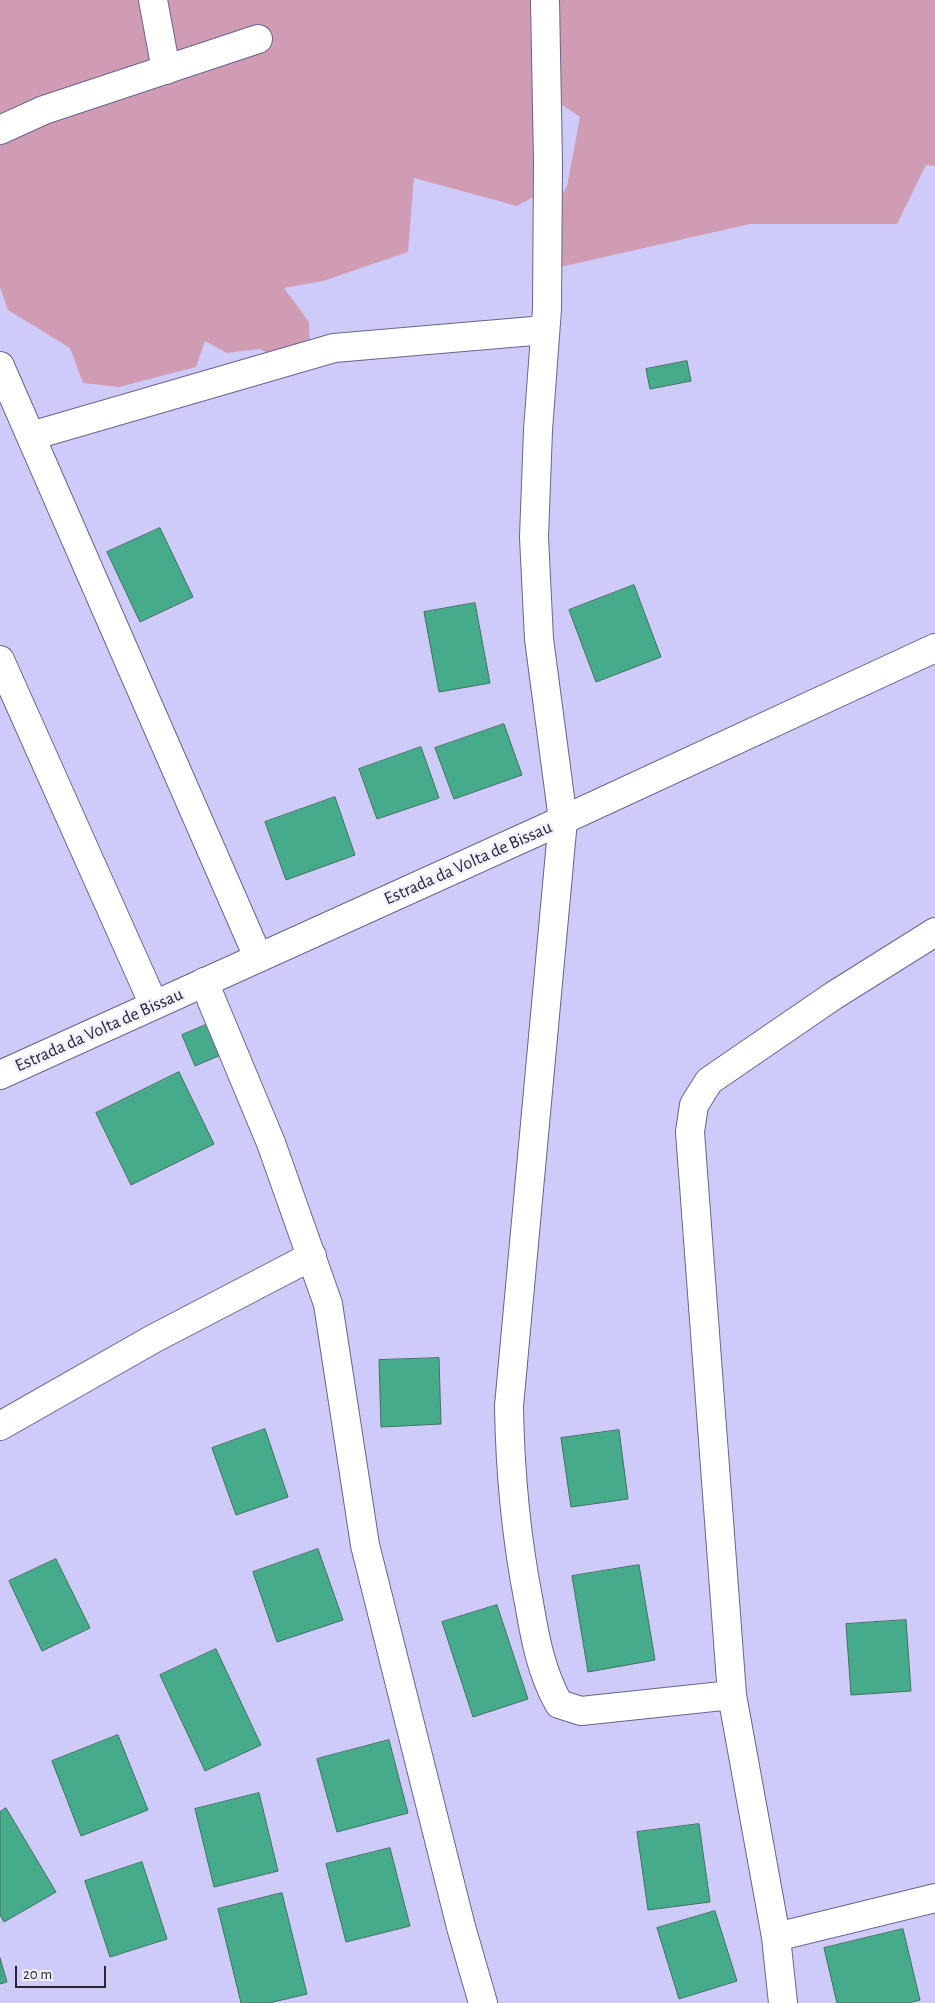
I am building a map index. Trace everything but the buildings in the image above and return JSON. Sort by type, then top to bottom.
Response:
[{"type":"street","points":[[153,0],[166,70]]},
{"type":"street","points":[[545,0],[548,162],[545,330],[534,537],[539,639],[563,820],[509,1406],[510,1463],[517,1541],[535,1636],[547,1682],[559,1704],[581,1711],[732,1695]]},
{"type":"street","points":[[0,130],[44,110],[258,39]]},
{"type":"street","points":[[31,436],[334,348],[545,330]]},
{"type":"street","points":[[0,366],[258,957]]},
{"type":"street","name":"Estrada da Volta de Bissau","points":[[0,1075],[563,820],[935,648]]},
{"type":"street","points":[[0,660],[154,1005]]},
{"type":"street","points":[[782,2003],[776,1937],[732,1695],[690,1132],[694,1105],[709,1081],[833,996],[935,932]]},
{"type":"street","points":[[204,982],[271,1143],[328,1304],[364,1545],[461,1927],[483,2003]]},
{"type":"street","points":[[0,1426],[153,1340],[312,1256]]},
{"type":"street","points":[[776,1937],[935,1898]]},
{"type":"shaded area","points":[[0,0],[935,0],[935,166],[926,165],[897,224],[750,224],[556,268],[556,206],[567,186],[580,117],[549,96],[535,196],[517,206],[414,178],[408,252],[323,281],[284,288],[309,322],[310,353],[280,358],[259,349],[227,353],[205,341],[196,367],[119,387],[83,383],[70,348],[8,310],[0,287]]}]
